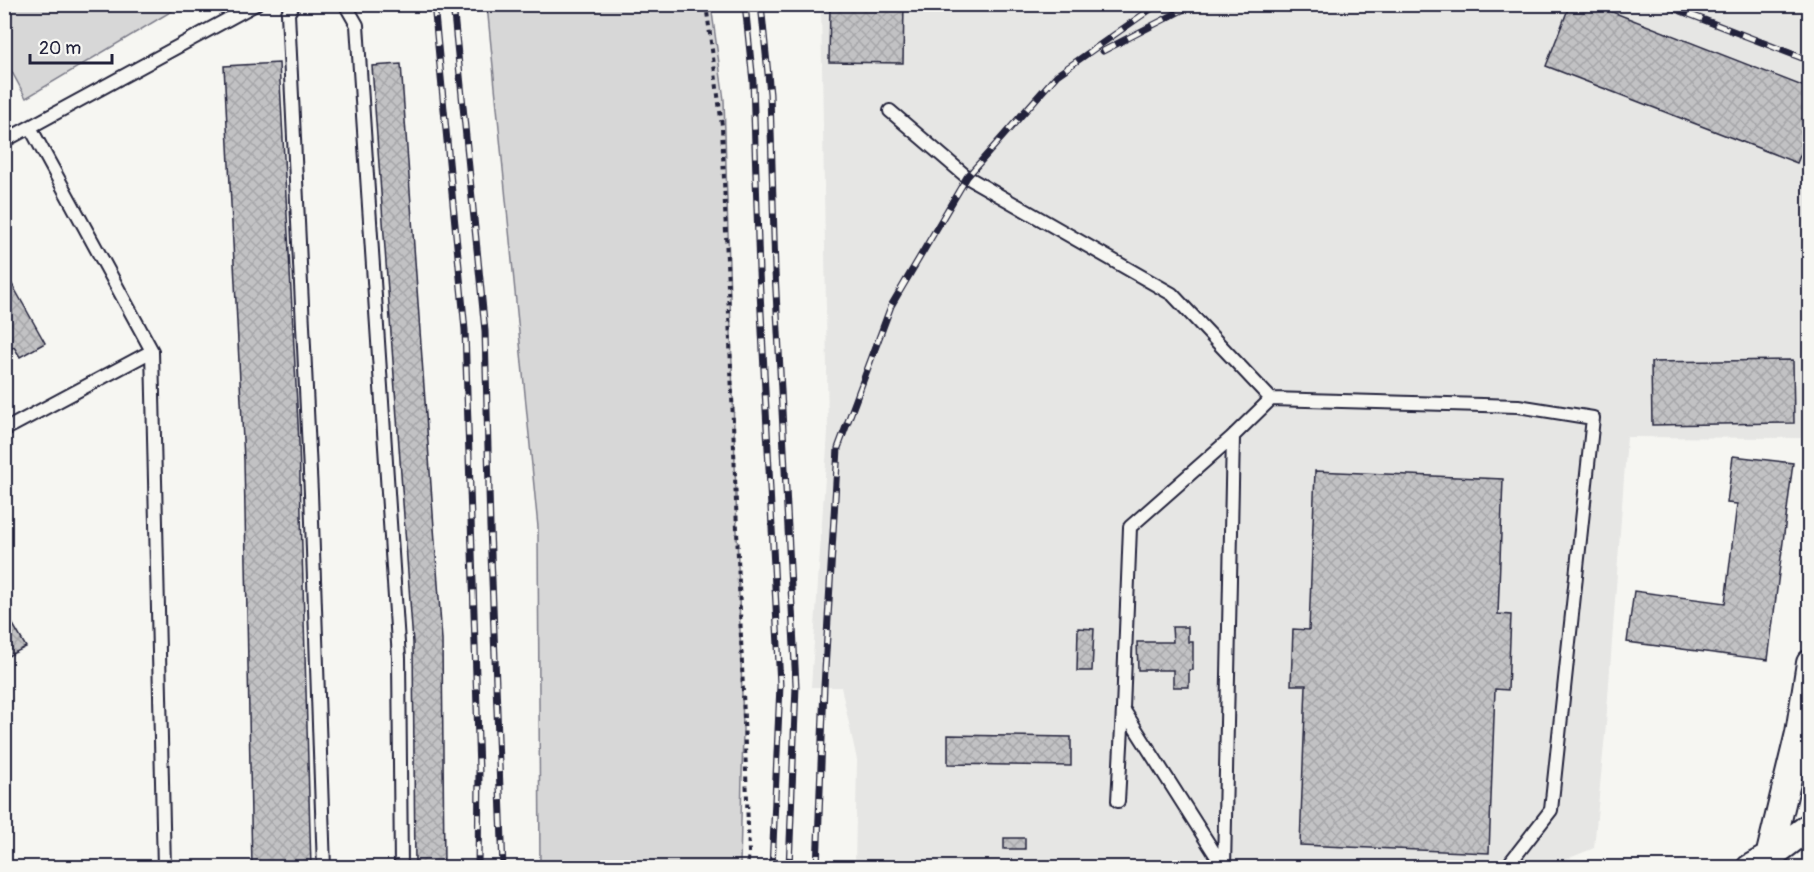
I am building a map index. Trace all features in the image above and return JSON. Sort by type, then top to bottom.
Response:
[{"type":"street","points":[[1763,864],[1799,733],[1809,663]]},
{"type":"street","points":[[1763,864],[1809,826]]},
{"type":"lane","points":[[4,141],[256,4]]},
{"type":"lane","points":[[294,4],[288,12],[310,481],[324,867]]},
{"type":"lane","points":[[345,4],[357,25],[398,646],[401,867]]},
{"type":"lane","points":[[890,111],[967,177],[1172,294],[1270,399],[1518,406],[1593,418],[1551,810],[1506,867]]},
{"type":"lane","points":[[30,127],[152,351],[164,867]]},
{"type":"lane","points":[[4,430],[152,351]]},
{"type":"lane","points":[[1118,801],[1130,527],[1233,436],[1270,399]]},
{"type":"lane","points":[[1224,867],[1233,436]]},
{"type":"lane","points":[[1123,709],[1224,867]]},
{"type":"path","points":[[706,4],[722,126],[749,853],[747,867]]},
{"type":"shaded area","points":[[4,5],[182,5],[26,98],[5,59]]},
{"type":"shaded area","points":[[487,5],[711,5],[724,100],[743,729],[740,867],[540,867],[538,527]]},
{"type":"shaded area","points":[[821,5],[1809,5],[1810,375],[1801,438],[1627,437],[1606,724],[1594,848],[1545,868],[855,867],[857,760],[841,687],[811,687],[828,432]]},
{"type":"building","points":[[830,4],[904,4],[903,63],[829,62]]},
{"type":"building","points":[[1570,4],[1592,4],[1810,89],[1810,131],[1797,163],[1546,66]]},
{"type":"building","points":[[279,63],[299,442],[311,868],[252,868],[244,460],[224,66]]},
{"type":"building","points":[[401,64],[442,640],[444,868],[415,868],[413,643],[372,66]]},
{"type":"building","points":[[4,270],[45,343],[20,357],[14,347],[4,352]]},
{"type":"building","points":[[1793,360],[1794,423],[1652,425],[1651,362]]},
{"type":"building","points":[[1733,456],[1793,463],[1768,660],[1627,642],[1634,591],[1725,603],[1737,504],[1727,503]]},
{"type":"building","points":[[1315,471],[1503,479],[1498,614],[1511,615],[1508,690],[1495,689],[1489,853],[1300,845],[1306,685],[1291,685],[1293,629],[1309,630]]},
{"type":"building","points":[[4,609],[26,647],[4,658]]},
{"type":"building","points":[[1172,627],[1188,627],[1188,642],[1193,642],[1193,670],[1189,670],[1189,687],[1173,687],[1173,670],[1138,670],[1137,642],[1173,642]]},
{"type":"building","points":[[1078,628],[1094,629],[1092,671],[1077,671]]},
{"type":"building","points":[[948,735],[1071,737],[1071,766],[948,764]]},
{"type":"building","points":[[1004,838],[1025,838],[1025,849],[1004,849]]},
{"type":"railway","points":[[434,4],[465,330],[479,771],[478,868]]},
{"type":"railway","points":[[453,4],[485,331],[503,868]]},
{"type":"railway","points":[[745,4],[753,82],[759,272],[780,685],[772,868]]},
{"type":"railway","points":[[761,4],[770,94],[775,272],[796,686],[789,868]]},
{"type":"railway","points":[[817,868],[824,687],[838,448],[891,306],[967,177],[1057,75],[1158,4]]},
{"type":"railway","points":[[1103,51],[1194,4]]},
{"type":"railway","points":[[1663,4],[1810,61]]}]
